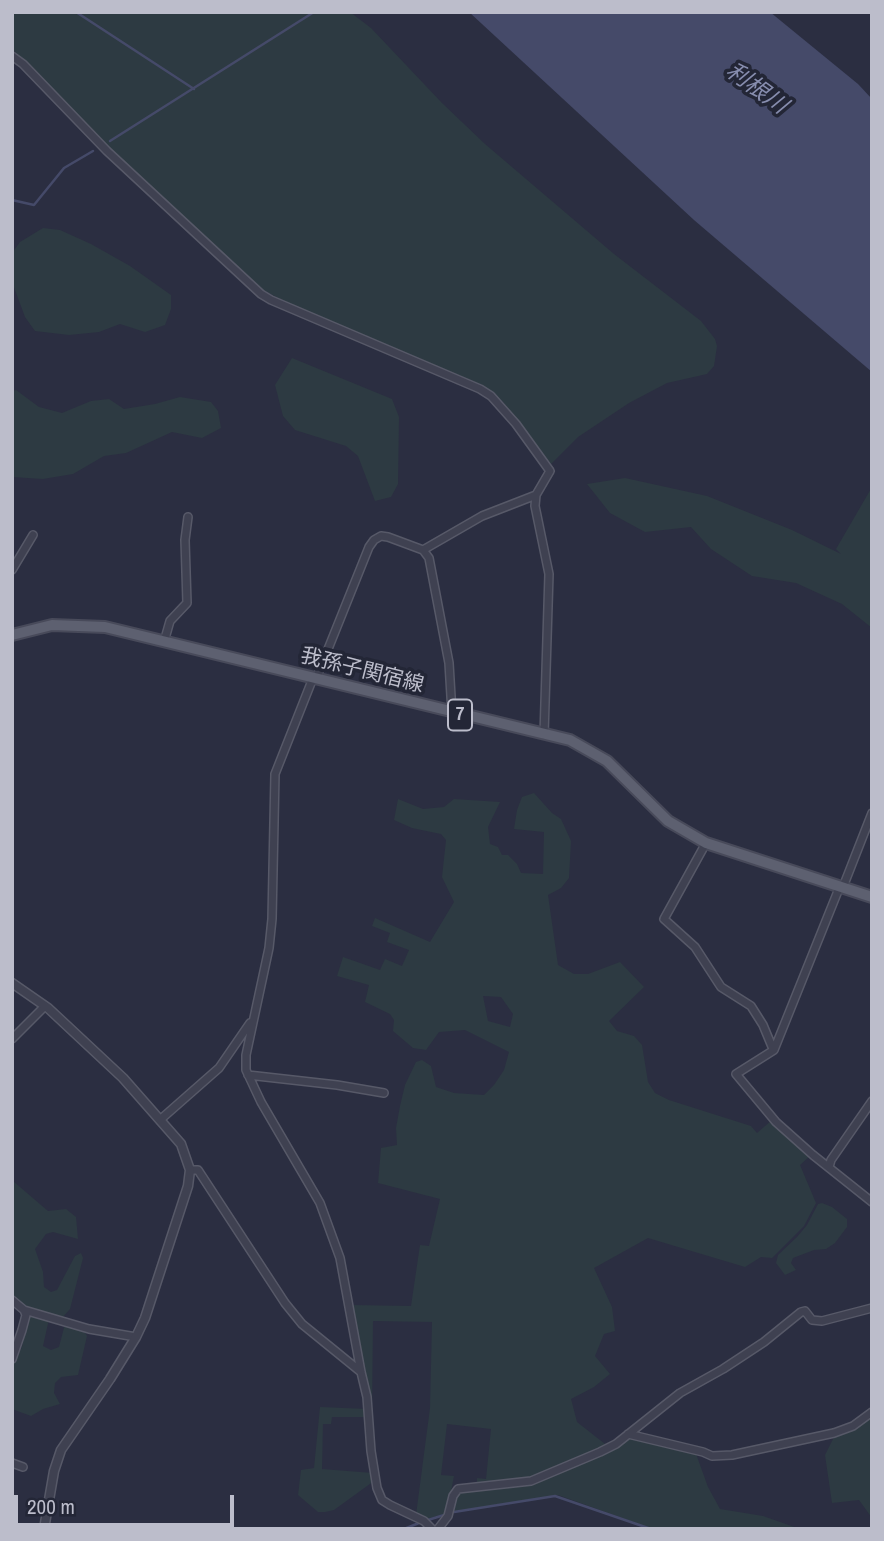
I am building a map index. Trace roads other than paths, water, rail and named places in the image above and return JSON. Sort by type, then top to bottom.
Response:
[{"type":"main road","name":"我孫子関宿線","points":[[12,635],[43,626],[105,627],[570,740],[596,753],[613,766],[668,821],[706,843],[872,897]]},
{"type":"street","points":[[12,55],[107,151],[261,294],[465,382],[491,396],[516,424],[550,471],[536,495],[535,506],[549,574],[544,735]]},
{"type":"street","points":[[423,550],[482,516],[536,495]]},
{"type":"street","points":[[164,642],[170,621],[187,603],[185,540],[188,517]]},
{"type":"street","points":[[12,570],[33,535]]},
{"type":"street","points":[[432,1529],[424,1521],[390,1506],[383,1500],[377,1488],[367,1396],[360,1372],[340,1258],[325,1215],[248,1075],[246,1055],[269,948],[275,774],[278,759],[369,547],[381,536],[423,550],[429,558],[449,663],[452,713]]},
{"type":"street","points":[[872,813],[774,1050],[736,1074],[768,1114],[872,1202]]},
{"type":"street","points":[[706,843],[664,919],[695,947],[718,984],[751,1006],[774,1050]]},
{"type":"street","points":[[12,983],[46,1006],[123,1078],[181,1144],[190,1170],[188,1186],[145,1318],[136,1337],[61,1450],[54,1471],[44,1529]]},
{"type":"street","points":[[12,1039],[46,1006]]},
{"type":"street","points":[[161,1119],[219,1068],[252,1020]]},
{"type":"street","points":[[248,1075],[337,1084],[384,1093]]},
{"type":"street","points":[[829,1167],[831,1160],[872,1101]]},
{"type":"street","points":[[190,1170],[198,1170],[285,1303],[302,1324],[360,1372]]},
{"type":"street","points":[[12,1300],[24,1310],[89,1329],[136,1337]]},
{"type":"street","points":[[438,1529],[448,1516],[453,1496],[458,1489],[531,1481],[616,1444],[671,1399],[723,1370],[802,1312],[805,1311],[812,1320],[822,1321],[872,1308]]},
{"type":"street","points":[[12,1359],[26,1315],[24,1310]]},
{"type":"street","points":[[628,1434],[712,1456],[732,1455],[834,1433],[853,1426],[872,1412]]},
{"type":"street","points":[[12,1463],[23,1467]]},
{"type":"water","name":"利根川","points":[[469,12],[770,12],[858,84],[872,99],[872,372],[694,220]]},
{"type":"waterway","points":[[76,12],[194,89]]},
{"type":"waterway","points":[[110,141],[314,12]]},
{"type":"waterway","points":[[12,200],[34,205],[64,168],[93,151]]},
{"type":"waterway","points":[[454,1512],[555,1496],[651,1529]]},
{"type":"waterway","points":[[428,1520],[444,1515]]},
{"type":"waterway","points":[[404,1529],[419,1523]]}]
